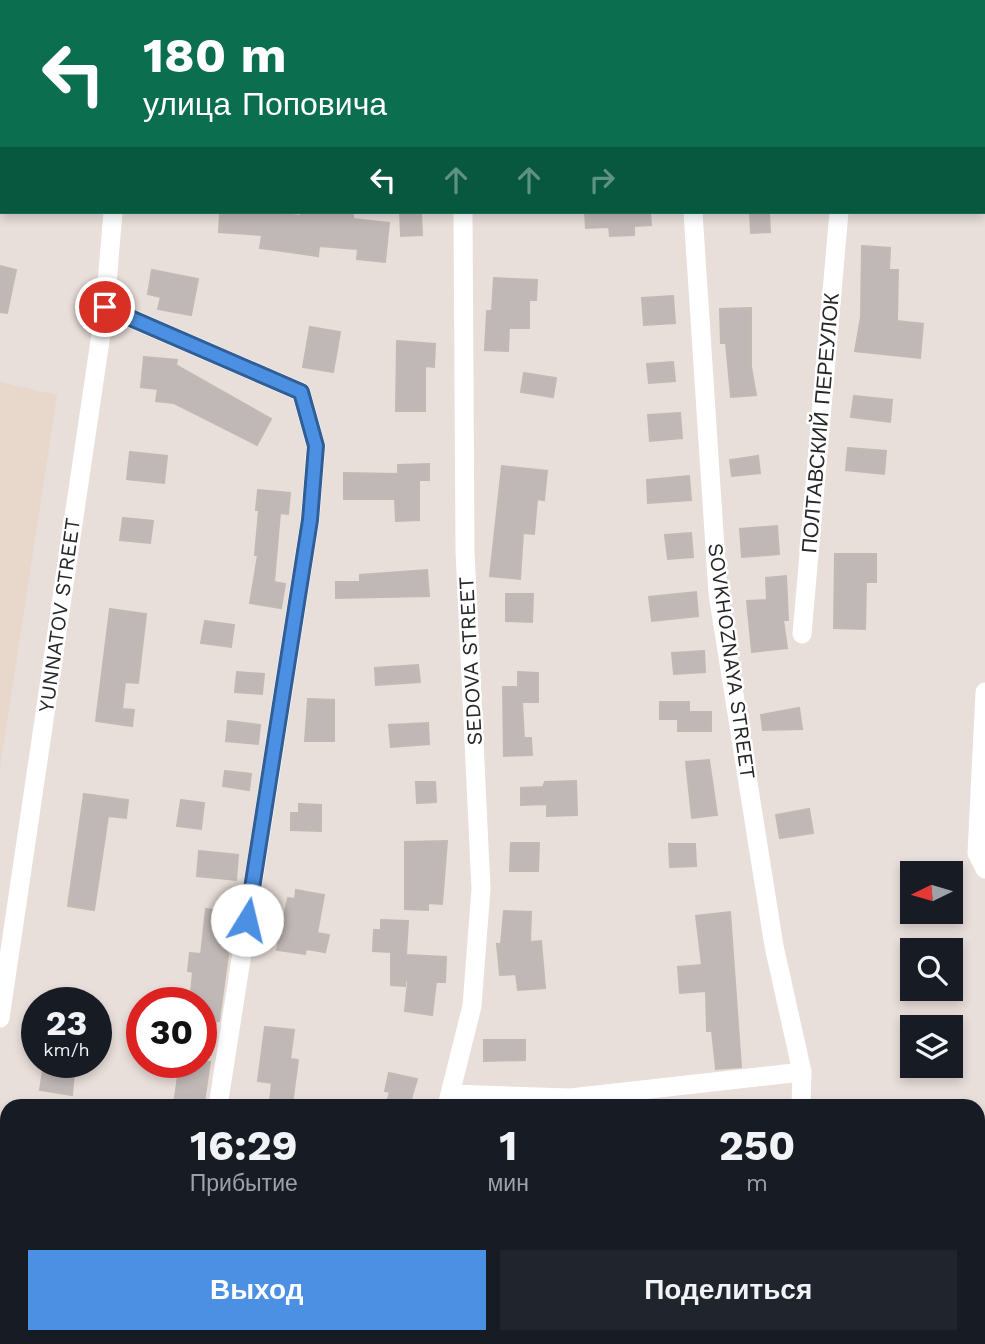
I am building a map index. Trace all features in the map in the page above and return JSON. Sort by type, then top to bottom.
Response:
[{"type":"street","name":"YUNNATOV STREET","points":[[0,1018],[105,307],[113,214]]},
{"type":"street","name":"SEDOVA STREET","points":[[449,1099],[472,1006],[481,889],[464,551],[463,214]]},
{"type":"street","name":"SOVKHOZNAYA STREET","points":[[693,214],[718,594],[774,946],[802,1072],[801,1099]]},
{"type":"street","name":"ПОЛТАВСКИЙ ПЕРЕУЛОК","points":[[802,634],[839,214]]},
{"type":"street","points":[[105,307],[301,392],[316,446],[310,520],[219,1099]]},
{"type":"street","points":[[985,692],[977,853],[985,869]]},
{"type":"street","points":[[510,1099],[570,1098],[802,1072]]},
{"type":"shaded area","points":[[0,382],[57,395],[0,768]]},
{"type":"building","points":[[220,214],[353,214],[353,219],[389,223],[385,262],[357,259],[358,249],[319,246],[318,256],[260,248],[262,235],[219,232]]},
{"type":"building","points":[[400,214],[421,214],[422,235],[401,236]]},
{"type":"building","points":[[585,214],[650,214],[651,225],[634,226],[634,235],[610,236],[609,227],[586,228]]},
{"type":"building","points":[[750,214],[769,214],[770,232],[751,233]]},
{"type":"building","points":[[862,246],[890,248],[889,270],[898,270],[897,321],[923,324],[920,358],[855,351],[861,317]]},
{"type":"building","points":[[0,266],[16,270],[7,313],[0,312]]},
{"type":"building","points":[[152,270],[198,279],[191,315],[158,309],[161,297],[148,294]]},
{"type":"building","points":[[494,278],[537,280],[536,300],[529,300],[529,328],[509,328],[508,351],[485,350],[487,311],[492,311]]},
{"type":"building","points":[[673,296],[675,323],[644,325],[642,298]]},
{"type":"building","points":[[751,308],[751,367],[756,395],[731,397],[726,343],[721,343],[720,309]]},
{"type":"building","points":[[310,327],[340,332],[333,372],[303,367]]},
{"type":"building","points":[[397,341],[435,344],[434,367],[425,366],[425,411],[396,411]]},
{"type":"building","points":[[144,357],[177,360],[176,365],[271,419],[257,445],[174,403],[156,401],[158,389],[141,387]]},
{"type":"building","points":[[673,362],[675,381],[649,383],[647,364]]},
{"type":"building","points":[[524,373],[556,378],[553,397],[521,392]]},
{"type":"building","points":[[854,396],[892,400],[890,422],[851,417]]},
{"type":"building","points":[[680,413],[682,438],[650,441],[648,415]]},
{"type":"building","points":[[848,448],[886,451],[884,474],[846,470]]},
{"type":"building","points":[[130,452],[167,456],[164,483],[127,479]]},
{"type":"building","points":[[758,456],[760,473],[732,476],[730,460]]},
{"type":"building","points":[[429,464],[429,480],[419,480],[419,520],[396,521],[395,499],[344,499],[344,473],[398,474],[398,465]]},
{"type":"building","points":[[502,466],[547,471],[544,500],[537,499],[534,534],[523,533],[520,579],[490,576]]},
{"type":"building","points":[[689,476],[691,500],[648,503],[647,480]]},
{"type":"building","points":[[258,490],[290,493],[288,514],[280,513],[274,582],[285,584],[281,608],[250,603],[258,555],[255,555]]},
{"type":"building","points":[[123,518],[153,521],[150,543],[120,540]]},
{"type":"building","points":[[777,526],[779,554],[742,557],[740,529]]},
{"type":"building","points":[[691,533],[693,557],[668,559],[665,535]]},
{"type":"building","points":[[835,554],[876,554],[876,582],[866,582],[865,629],[834,628]]},
{"type":"building","points":[[427,570],[429,596],[336,598],[336,582],[360,582],[360,575]]},
{"type":"building","points":[[786,576],[788,620],[783,620],[787,648],[752,652],[747,601],[767,600],[766,578]]},
{"type":"building","points":[[696,592],[698,616],[652,621],[649,597]]},
{"type":"building","points":[[506,594],[533,594],[532,622],[506,621]]},
{"type":"building","points":[[110,609],[146,614],[138,683],[125,682],[122,709],[134,710],[132,726],[96,721]]},
{"type":"building","points":[[205,621],[234,625],[231,647],[201,643]]},
{"type":"building","points":[[704,651],[705,672],[674,674],[672,653]]},
{"type":"building","points":[[418,665],[420,682],[376,685],[375,668]]},
{"type":"building","points":[[237,672],[264,674],[262,694],[235,692]]},
{"type":"building","points":[[518,672],[538,673],[538,702],[522,702],[524,738],[531,738],[532,755],[504,756],[503,687],[518,687]]},
{"type":"building","points":[[308,699],[334,700],[334,741],[305,741]]},
{"type":"building","points":[[660,702],[689,702],[689,712],[711,712],[711,731],[678,731],[678,719],[660,719]]},
{"type":"building","points":[[799,708],[802,729],[763,730],[761,715]]},
{"type":"building","points":[[228,721],[260,725],[258,744],[226,741]]},
{"type":"building","points":[[428,723],[429,744],[391,747],[389,725]]},
{"type":"building","points":[[709,760],[717,815],[692,818],[686,762]]},
{"type":"building","points":[[225,771],[251,774],[249,790],[223,786]]},
{"type":"building","points":[[576,781],[577,815],[547,816],[547,804],[521,805],[521,788],[543,787],[545,782]]},
{"type":"building","points":[[416,782],[435,782],[436,802],[417,803]]},
{"type":"building","points":[[84,794],[128,800],[126,818],[108,816],[94,910],[68,906]]},
{"type":"building","points":[[181,800],[204,803],[201,829],[177,826]]},
{"type":"building","points":[[299,804],[321,805],[321,831],[291,830],[291,813],[299,813]]},
{"type":"building","points":[[809,809],[813,833],[780,838],[776,815]]},
{"type":"building","points":[[447,841],[442,904],[428,903],[428,910],[405,909],[405,842]]},
{"type":"building","points":[[511,843],[539,843],[538,871],[510,871]]},
{"type":"building","points":[[669,844],[695,844],[696,866],[670,867]]},
{"type":"building","points":[[199,851],[238,855],[236,880],[197,876]]},
{"type":"building","points":[[296,890],[324,895],[317,933],[329,935],[325,952],[306,949],[305,954],[277,950],[288,898],[295,899]]},
{"type":"building","points":[[206,909],[234,912],[219,1021],[217,987],[192,987],[193,972],[188,971],[190,953],[201,954]]},
{"type":"building","points":[[504,911],[531,912],[530,942],[541,941],[545,988],[518,990],[516,974],[500,975],[497,944],[501,944]]},
{"type":"building","points":[[730,912],[741,1067],[716,1069],[712,1031],[707,1031],[706,991],[680,993],[678,967],[702,965],[696,916]]},
{"type":"building","points":[[381,920],[408,921],[406,955],[446,957],[445,982],[436,982],[432,1015],[405,1011],[408,981],[405,981],[405,986],[391,985],[391,952],[373,951],[374,930],[381,930]]},
{"type":"building","points":[[265,1027],[294,1030],[290,1059],[298,1060],[293,1099],[270,1099],[272,1083],[258,1081]]},
{"type":"building","points":[[484,1040],[525,1040],[525,1060],[484,1061]]},
{"type":"building","points":[[389,1073],[417,1079],[411,1099],[388,1099],[390,1092],[385,1091]]},
{"type":"building","points":[[42,1078],[74,1078],[72,1095],[40,1090]]},
{"type":"building","points":[[178,1078],[208,1078],[204,1099],[175,1099]]},
{"type":"route","points":[[105,307],[301,392],[316,446],[310,520],[247,920]]}]
